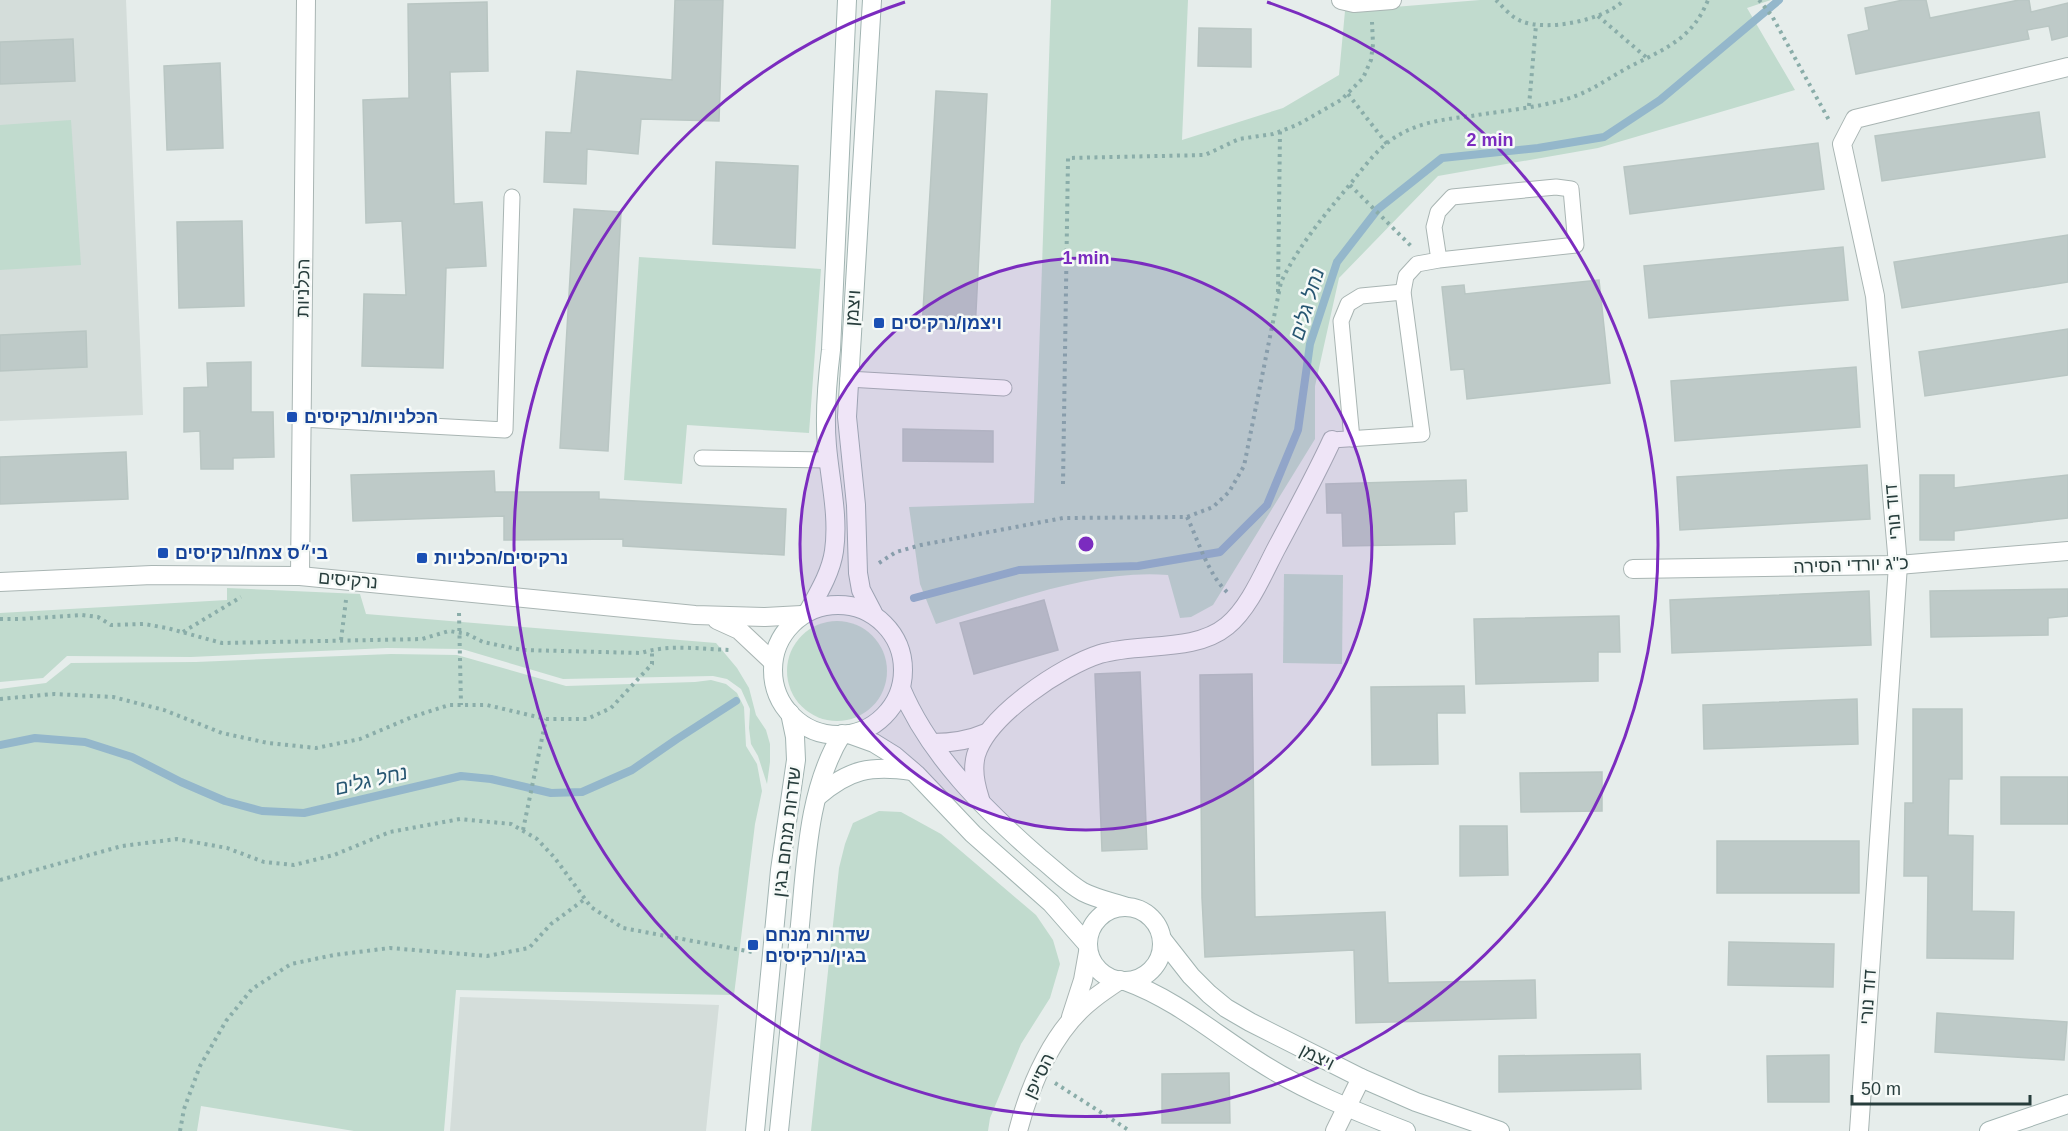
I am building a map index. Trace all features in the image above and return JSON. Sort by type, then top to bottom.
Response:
[{"type":"street","name":"הכלניות","points":[[300,576],[306,0]]},
{"type":"street","name":"ויצמן","points":[[806,613],[828,572],[834,554],[835,517],[829,460],[826,390],[831,350],[847,0]]},
{"type":"street","name":"ויצמן","points":[[872,0],[847,417],[856,506],[858,577],[861,590],[873,613]]},
{"type":"street","points":[[1341,0],[1354,3],[1392,0]]},
{"type":"street","points":[[1842,144],[1855,119],[2068,67]]},
{"type":"street","name":"דוד נורי","points":[[1842,144],[1875,296],[1898,565],[1859,1131]]},
{"type":"street","points":[[932,743],[970,740],[986,733],[1019,701],[1076,664],[1100,654],[1128,648],[1200,640],[1215,635],[1223,629],[1252,595],[1332,440]]},
{"type":"street","name":"כ\"ג יורדי הסירה","points":[[1633,569],[1898,565],[2068,551]]},
{"type":"street","name":"נרקיסים","points":[[0,582],[152,574],[300,576],[694,615],[765,617],[806,613]]},
{"type":"street","points":[[831,604],[852,605],[873,613],[889,627],[900,646],[904,667],[901,688],[892,708],[877,723],[857,733],[835,735],[814,731],[795,720],[781,703],[773,683],[767,656],[792,622],[806,613],[831,604]]},
{"type":"street","name":"נרקיסים","points":[[694,615],[720,621],[739,630],[767,656]]},
{"type":"street","points":[[846,734],[888,752],[913,771],[973,834],[1052,903],[1088,948],[1094,966],[1103,974],[1123,981],[1137,979],[1148,973],[1157,963],[1162,939],[1158,926],[1150,916],[1083,891],[1066,880],[1017,838],[980,800],[932,743],[918,723],[901,688]]},
{"type":"street","name":"שדרות מנחם בגין","points":[[755,1131],[782,849],[796,760],[795,737],[790,713]]},
{"type":"street","points":[[980,800],[974,769],[976,755],[986,733]]},
{"type":"street","name":"שדרות מנחם בגין","points":[[779,1131],[809,842],[817,797],[836,744],[846,734]]},
{"type":"street","points":[[817,797],[830,786],[857,771],[875,768],[913,771]]},
{"type":"street","points":[[1088,948],[1089,932],[1103,913],[1114,908],[1127,907]]},
{"type":"street","name":"ויצמן","points":[[1162,939],[1191,976],[1226,1008],[1315,1057],[1360,1078],[1416,1102],[1500,1131]]},
{"type":"street","name":"הסייפן","points":[[1017,1131],[1032,1087],[1068,1024],[1083,980],[1088,948]]},
{"type":"street","name":"ויצמן","points":[[1123,981],[1164,998],[1185,1010],[1258,1062],[1300,1086],[1406,1131]]},
{"type":"street","name":"הסייפן","points":[[1068,1024],[1092,999],[1123,981]]},
{"type":"street","points":[[1335,1131],[1360,1078]]},
{"type":"street","points":[[1989,1131],[2012,1127],[2068,1104]]},
{"type":"street","points":[[1978,1131],[2012,1127]]},
{"type":"lane","points":[[1332,440],[1422,435],[1403,292],[1406,276],[1417,264],[1433,261],[1576,245],[1571,189],[1556,187],[1452,197],[1438,212],[1434,227],[1433,261]]},
{"type":"lane","points":[[301,419],[506,430],[512,197]]},
{"type":"lane","points":[[1353,439],[1341,321],[1348,304],[1360,296],[1403,292]]},
{"type":"lane","points":[[848,379],[1004,388]]},
{"type":"lane","points":[[702,458],[829,460]]},
{"type":"path","points":[[1496,0],[1520,21],[1536,25],[1598,16],[1610,11],[1624,0]]},
{"type":"path","points":[[858,577],[896,552],[921,545],[1063,518],[1187,517],[1213,507],[1229,492],[1244,466],[1281,282],[1293,258],[1376,152],[1396,136],[1419,125],[1566,99],[1593,89],[1624,69],[1676,43],[1692,29],[1702,16],[1708,0]]},
{"type":"path","points":[[1759,0],[1772,16],[1842,144]]},
{"type":"path","points":[[1063,484],[1068,158],[1205,155],[1239,139],[1273,134],[1320,114],[1348,94],[1363,78],[1371,60],[1373,44],[1370,3]]},
{"type":"path","points":[[1598,16],[1647,58]]},
{"type":"path","points":[[1529,106],[1536,25]]},
{"type":"path","points":[[1348,94],[1387,144]]},
{"type":"path","points":[[1277,302],[1280,131]]},
{"type":"path","points":[[1350,184],[1382,217],[1433,261]]},
{"type":"path","points":[[1187,517],[1221,587],[1242,608]]},
{"type":"path","points":[[182,632],[276,576]]},
{"type":"path","points":[[340,640],[348,581]]},
{"type":"path","points":[[458,591],[461,705]]},
{"type":"path","points":[[0,619],[98,616],[111,625],[144,624],[222,643],[422,639],[449,631],[467,634],[483,642],[522,650],[641,653],[652,650],[767,656]]},
{"type":"path","points":[[0,699],[54,694],[113,697],[164,710],[222,733],[267,743],[316,748],[360,739],[449,705],[487,705],[546,718],[587,718],[611,708],[652,664],[652,650]]},
{"type":"path","points":[[523,830],[546,718]]},
{"type":"path","points":[[0,880],[122,846],[177,839],[227,848],[264,862],[294,865],[334,855],[390,832],[460,819],[510,824],[537,839],[554,856],[591,907],[623,928],[773,956]]},
{"type":"path","points":[[180,1131],[184,1109],[200,1066],[226,1021],[252,989],[291,964],[334,955],[390,948],[487,956],[529,948],[551,924],[585,899]]},
{"type":"path","points":[[1039,1073],[1131,1131]]},
{"type":"shaded area","points":[[0,0],[126,0],[143,415],[0,421]]},
{"type":"shaded area","points":[[460,997],[719,1005],[706,1131],[450,1131]]},
{"type":"green space","points":[[1051,0],[1188,0],[1182,140],[1283,108],[1339,75],[1345,11],[1480,0],[1771,0],[1747,8],[1795,90],[1598,148],[1438,176],[1339,278],[1315,386],[1315,439],[1213,605],[1191,617],[1180,618],[1168,575],[1139,574],[1110,577],[1051,589],[936,624],[920,584],[909,507],[1034,503]]},
{"type":"green space","points":[[71,120],[81,265],[0,270],[0,125]]},
{"type":"green space","points":[[639,257],[821,269],[809,433],[687,425],[682,484],[624,480]]},
{"type":"green space","points":[[1284,574],[1343,575],[1342,664],[1283,663]]},
{"type":"green space","points":[[227,588],[360,594],[366,614],[716,643],[737,668],[749,688],[756,715],[766,730],[770,744],[767,784],[758,756],[751,744],[750,709],[741,689],[727,679],[713,676],[563,679],[462,649],[387,648],[191,657],[67,656],[43,678],[0,682],[0,613],[227,600]]},
{"type":"green space","points":[[837,621],[856,625],[872,636],[883,652],[887,671],[883,690],[872,706],[856,717],[837,721],[818,717],[802,706],[791,690],[787,671],[791,652],[802,636],[818,625]]},
{"type":"green space","points":[[391,654],[457,655],[566,686],[711,680],[726,684],[737,693],[744,707],[746,746],[757,764],[762,791],[755,824],[734,995],[456,990],[444,1131],[354,1131],[201,1106],[197,1131],[0,1131],[0,689],[46,683],[71,663],[196,662]]},
{"type":"green space","points":[[879,811],[901,812],[941,834],[1036,915],[1053,940],[1060,964],[1050,998],[1021,1044],[990,1118],[988,1131],[811,1131],[839,868],[853,823]]},
{"type":"building","points":[[675,0],[723,0],[719,121],[641,119],[638,154],[587,149],[586,184],[544,182],[546,132],[571,133],[577,71],[672,80]]},
{"type":"building","points":[[1903,0],[1926,0],[1930,18],[2019,0],[2029,0],[2031,12],[2068,3],[2068,36],[2052,40],[2049,26],[2027,30],[2029,39],[1856,74],[1848,35],[1869,30],[1865,8]]},
{"type":"building","points":[[487,2],[488,71],[450,72],[454,204],[482,202],[486,266],[446,268],[443,368],[362,366],[364,294],[406,295],[402,221],[366,223],[363,100],[409,98],[408,4]]},
{"type":"building","points":[[1199,28],[1251,29],[1251,67],[1198,66]]},
{"type":"building","points":[[73,39],[75,81],[0,84],[0,42]]},
{"type":"building","points":[[220,63],[223,148],[167,150],[164,66]]},
{"type":"building","points":[[936,91],[987,94],[975,331],[922,328]]},
{"type":"building","points":[[2039,112],[2045,157],[1882,181],[1875,136]]},
{"type":"building","points":[[1818,143],[1824,189],[1630,214],[1624,167]]},
{"type":"building","points":[[716,162],[798,166],[795,248],[713,244]]},
{"type":"building","points":[[574,209],[621,212],[608,451],[560,448]]},
{"type":"building","points":[[242,221],[244,306],[179,308],[177,222]]},
{"type":"building","points":[[2068,235],[2068,282],[1902,308],[1894,262]]},
{"type":"building","points":[[1843,247],[1848,300],[1649,318],[1644,266]]},
{"type":"building","points":[[1599,280],[1610,383],[1467,399],[1464,369],[1451,370],[1442,287],[1464,285],[1465,294]]},
{"type":"building","points":[[2068,329],[2068,375],[1925,396],[1919,352]]},
{"type":"building","points":[[86,331],[87,367],[0,371],[0,335]]},
{"type":"building","points":[[251,362],[251,412],[273,412],[274,457],[233,458],[233,469],[201,469],[200,431],[184,432],[184,388],[208,387],[207,363]]},
{"type":"building","points":[[1856,367],[1860,427],[1675,441],[1671,381]]},
{"type":"building","points":[[903,429],[993,431],[993,462],[903,461]]},
{"type":"building","points":[[126,452],[128,499],[0,504],[0,457]]},
{"type":"building","points":[[1867,465],[1870,519],[1680,530],[1677,477]]},
{"type":"building","points":[[494,471],[495,492],[599,492],[599,499],[786,509],[784,555],[623,546],[623,539],[504,540],[504,516],[353,521],[351,475]]},
{"type":"building","points":[[1920,475],[1954,475],[1954,488],[2068,475],[2068,518],[1954,531],[1954,540],[1920,540]]},
{"type":"building","points":[[1466,480],[1467,511],[1454,512],[1455,544],[1343,546],[1342,513],[1327,513],[1326,484]]},
{"type":"building","points":[[2068,589],[2068,616],[2048,618],[2048,635],[1931,637],[1930,591]]},
{"type":"building","points":[[1869,591],[1871,645],[1672,653],[1670,600]]},
{"type":"building","points":[[1044,600],[1058,650],[974,674],[960,623]]},
{"type":"building","points":[[1619,616],[1620,652],[1598,652],[1598,681],[1476,684],[1474,619]]},
{"type":"building","points":[[1140,672],[1147,849],[1102,851],[1095,674]]},
{"type":"building","points":[[1252,674],[1255,917],[1385,912],[1388,983],[1535,980],[1536,1018],[1356,1023],[1354,950],[1205,957],[1202,898],[1200,675]]},
{"type":"building","points":[[1464,686],[1465,713],[1437,713],[1438,764],[1372,765],[1371,687]]},
{"type":"building","points":[[1857,699],[1858,744],[1704,749],[1703,705]]},
{"type":"building","points":[[1913,709],[1962,709],[1962,779],[1949,779],[1948,835],[1973,836],[1972,911],[2014,912],[2013,959],[1927,958],[1928,876],[1904,876],[1905,803],[1913,803]]},
{"type":"building","points":[[1602,772],[1602,811],[1521,812],[1520,773]]},
{"type":"building","points":[[2001,777],[2068,777],[2068,824],[2001,824]]},
{"type":"building","points":[[1460,826],[1507,826],[1508,875],[1460,876]]},
{"type":"building","points":[[1717,841],[1859,841],[1859,893],[1717,893]]},
{"type":"building","points":[[1729,942],[1834,944],[1833,987],[1728,985]]},
{"type":"building","points":[[1937,1013],[2067,1022],[2064,1060],[1935,1052]]},
{"type":"building","points":[[1640,1054],[1641,1089],[1499,1092],[1499,1056]]},
{"type":"building","points":[[1829,1055],[1829,1102],[1768,1102],[1767,1056]]},
{"type":"building","points":[[1229,1073],[1230,1123],[1162,1123],[1162,1074]]},
{"type":"waterway","name":"נחל גלים","points":[[914,598],[1019,570],[1138,566],[1220,552],[1267,505],[1298,430],[1310,344],[1337,262],[1378,209],[1442,158],[1538,148],[1604,137],[1660,100],[1779,0]]},
{"type":"waterway","name":"נחל גלים","points":[[0,745],[35,738],[85,742],[132,757],[225,801],[262,811],[304,813],[461,776],[491,779],[551,793],[582,792],[632,770],[736,701]]},
{"type":"place","name":"ויצמן/נרקיסים","points":[[879,323]]},
{"type":"place","name":"הכלניות/נרקיסים","points":[[292,417]]},
{"type":"place","name":"בי״ס צמח/נרקיסים","points":[[163,553]]},
{"type":"place","name":"נרקיסים/הכלניות","points":[[422,558]]},
{"type":"place","name":"שדרות מנחם בגין/נרקיסים","points":[[753,945]]}]
